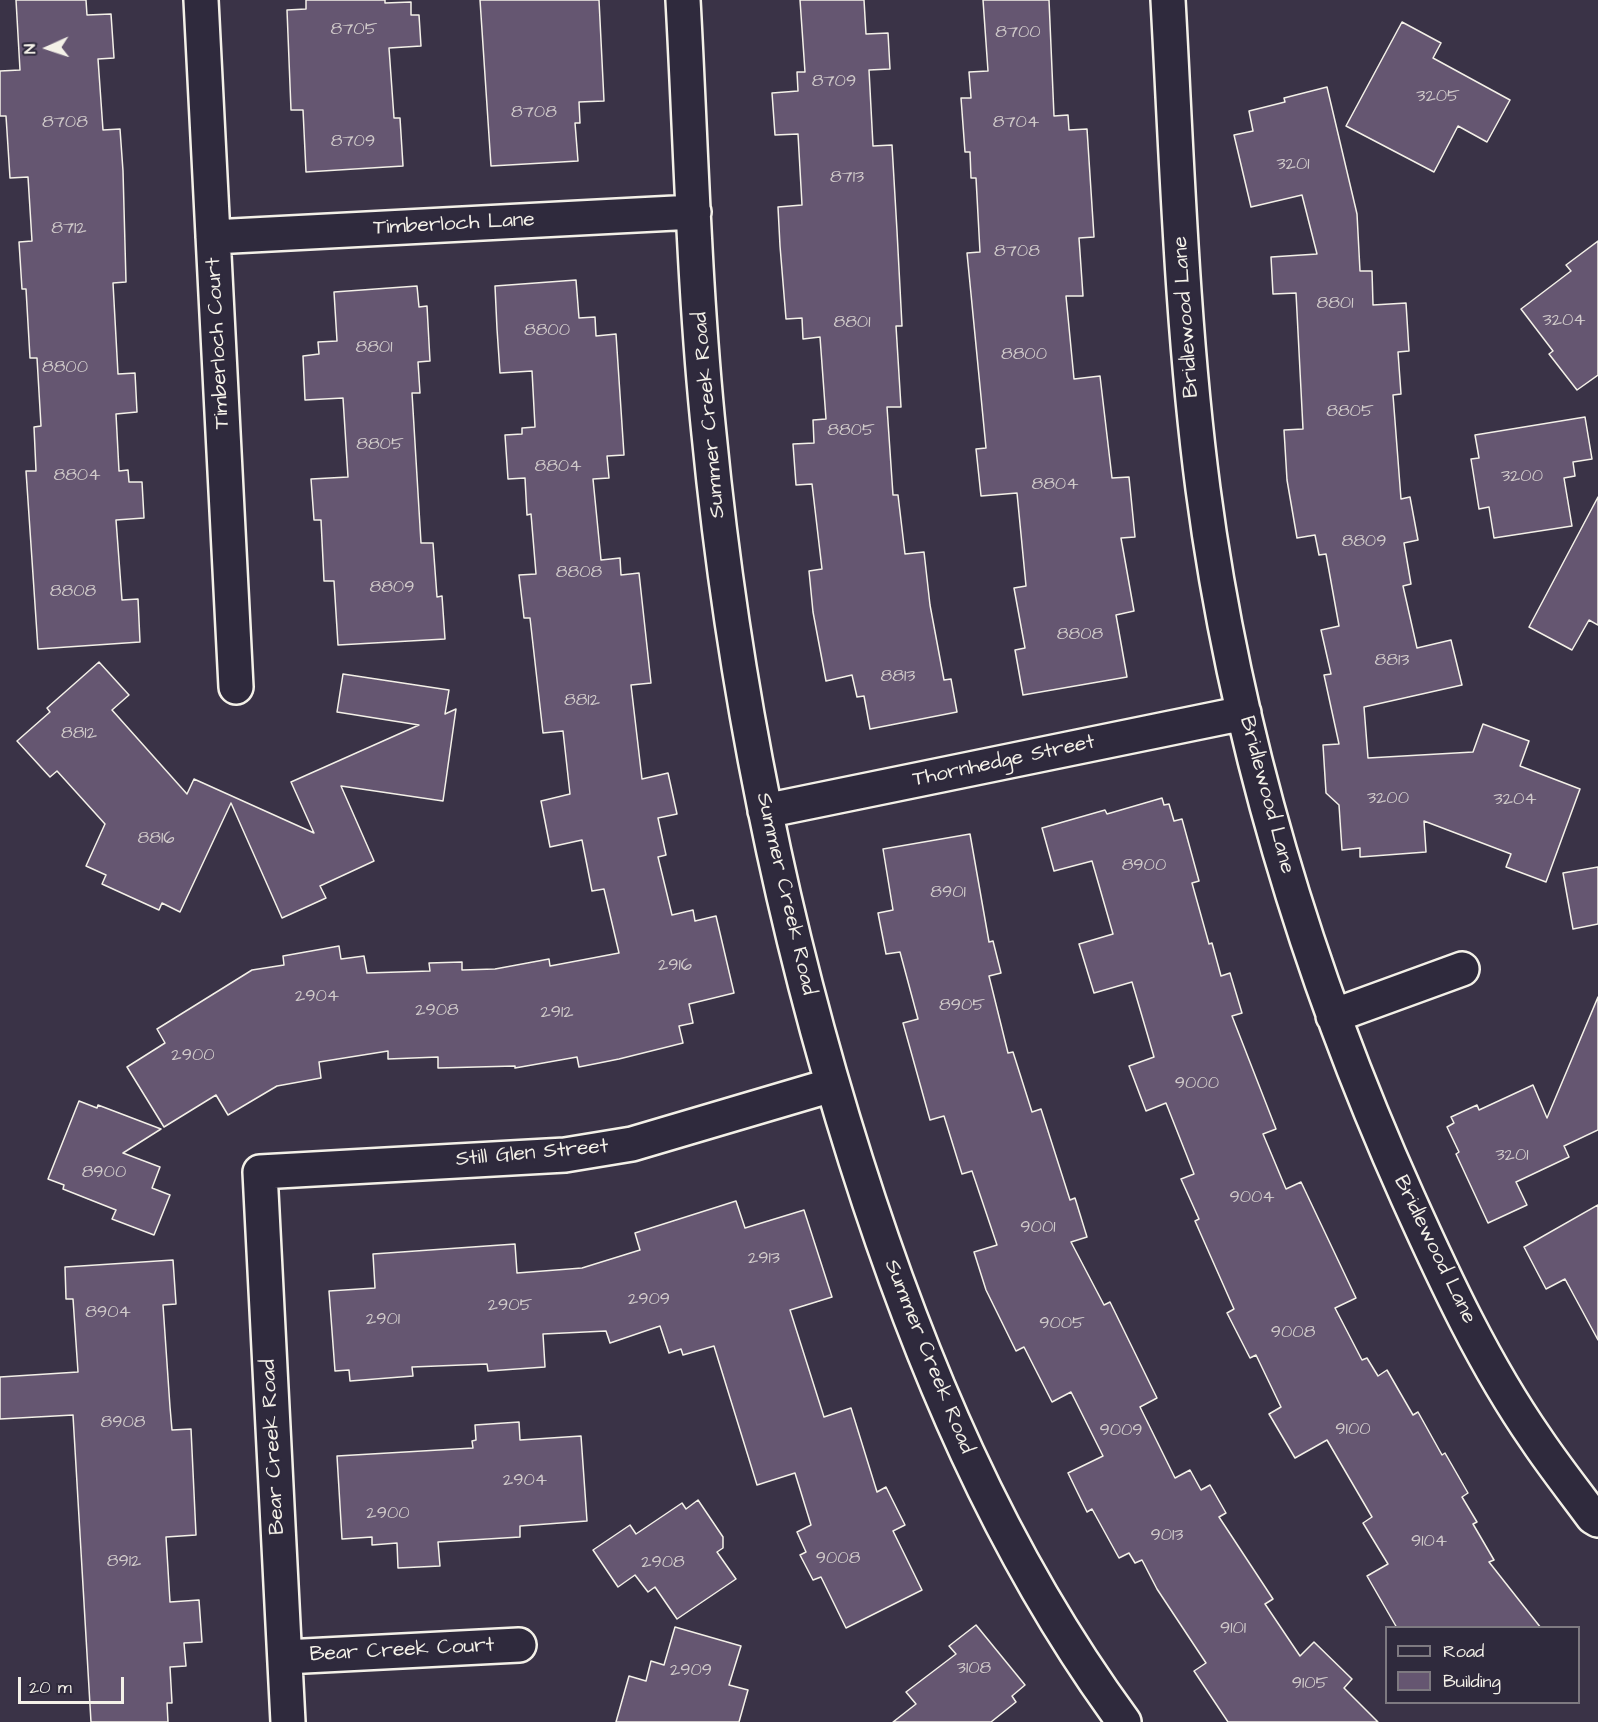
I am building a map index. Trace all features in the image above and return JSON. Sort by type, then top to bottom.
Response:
[{"type":"street","name":"Timberloch Court","points":[[201,0],[236,687]]},
{"type":"street","name":"Summer Creek Road","points":[[683,0],[694,212],[711,453],[729,611],[765,812],[801,969],[832,1085],[876,1225],[934,1383],[981,1486],[1034,1585],[1124,1722]]},
{"type":"street","name":"Bridlewood Lane","points":[[1168,0],[1188,358],[1203,492],[1225,626],[1244,713],[1278,845],[1333,1016],[1377,1130],[1432,1253],[1484,1353],[1535,1438],[1598,1520]]},
{"type":"street","name":"Timberloch Lane","points":[[213,237],[694,212]]},
{"type":"street","name":"Thornhedge Street","points":[[765,812],[1244,713]]},
{"type":"street","points":[[1333,1016],[1462,969]]},
{"type":"street","name":"Still Glen Street","points":[[260,1172],[565,1155],[632,1144],[832,1085]]},
{"type":"street","name":"Bear Creek Road","points":[[260,1172],[288,1722]]},
{"type":"street","name":"Bear Creek Court","points":[[285,1657],[519,1645]]},
{"type":"building","points":[[16,0],[86,0],[87,15],[111,14],[114,58],[98,59],[103,130],[120,129],[123,171],[126,282],[113,283],[118,374],[135,373],[137,412],[116,414],[119,471],[128,470],[129,482],[142,482],[144,518],[116,520],[122,600],[138,599],[140,642],[38,649],[26,471],[36,471],[34,427],[41,426],[37,358],[30,358],[26,289],[22,289],[19,242],[32,241],[28,177],[10,178],[6,116],[0,116],[0,71],[20,70]]},
{"type":"building","points":[[306,0],[411,2],[411,15],[419,15],[421,46],[389,48],[394,118],[400,118],[403,166],[306,172],[303,110],[291,110],[287,10],[306,9]]},
{"type":"building","points":[[480,0],[599,0],[604,101],[579,102],[580,123],[575,123],[578,161],[491,166]]},
{"type":"building","points":[[800,0],[864,0],[866,34],[888,33],[890,69],[869,70],[873,146],[892,145],[897,231],[902,326],[896,326],[901,407],[887,407],[893,495],[898,495],[905,554],[924,552],[930,605],[944,680],[951,679],[957,712],[870,729],[864,696],[857,697],[852,675],[826,681],[813,612],[809,571],[822,569],[812,484],[796,485],[793,444],[814,443],[813,420],[826,419],[820,337],[803,339],[802,318],[786,319],[780,246],[778,207],[802,205],[798,134],[775,135],[772,93],[798,91],[797,72],[805,72]]},
{"type":"building","points":[[983,0],[1049,0],[1054,116],[1068,115],[1069,130],[1087,129],[1094,237],[1079,238],[1083,296],[1066,296],[1074,379],[1100,376],[1112,478],[1129,477],[1135,537],[1121,538],[1134,611],[1116,615],[1127,677],[1023,695],[1015,650],[1025,648],[1014,588],[1026,586],[1017,493],[981,496],[976,449],[986,448],[967,253],[980,252],[976,178],[971,178],[970,152],[965,152],[961,98],[971,98],[969,72],[988,71]]},
{"type":"building","points":[[1402,22],[1441,43],[1433,58],[1510,100],[1487,142],[1458,126],[1434,172],[1346,126]]},
{"type":"building","points":[[1327,87],[1357,214],[1360,271],[1372,271],[1373,305],[1406,303],[1409,351],[1398,352],[1401,394],[1393,395],[1401,499],[1410,497],[1418,540],[1404,543],[1411,584],[1403,586],[1417,648],[1451,640],[1462,685],[1364,707],[1368,758],[1473,752],[1483,724],[1529,741],[1520,766],[1580,789],[1546,882],[1506,867],[1511,854],[1424,821],[1426,852],[1360,857],[1360,848],[1342,850],[1339,805],[1326,793],[1323,745],[1339,744],[1324,675],[1331,674],[1321,630],[1339,626],[1326,554],[1319,555],[1315,535],[1297,538],[1287,480],[1284,430],[1303,429],[1296,293],[1273,294],[1271,257],[1317,254],[1302,195],[1251,207],[1234,135],[1253,131],[1249,111],[1285,102],[1284,98]]},
{"type":"building","points":[[1598,241],[1598,375],[1577,390],[1549,354],[1553,351],[1521,309],[1571,271],[1566,265]]},
{"type":"building","points":[[576,280],[579,318],[595,317],[596,336],[616,334],[624,455],[607,456],[609,478],[593,479],[601,560],[620,558],[621,575],[639,573],[651,683],[631,685],[642,779],[668,773],[677,814],[658,818],[666,855],[658,857],[672,915],[693,910],[695,921],[716,916],[734,993],[689,1004],[693,1023],[679,1026],[683,1043],[619,1059],[579,1067],[577,1057],[515,1068],[515,1066],[438,1068],[438,1057],[388,1059],[388,1051],[319,1062],[321,1078],[277,1086],[228,1115],[216,1095],[164,1127],[127,1067],[165,1043],[157,1029],[252,970],[284,965],[283,956],[339,946],[341,959],[364,956],[367,973],[430,971],[429,963],[462,962],[462,970],[495,969],[549,959],[550,966],[619,953],[604,889],[592,891],[582,840],[550,847],[541,801],[570,794],[563,731],[543,733],[530,618],[524,618],[519,575],[536,574],[531,514],[527,515],[525,478],[508,479],[505,435],[522,434],[522,428],[535,427],[532,371],[500,373],[497,329],[495,286]]},
{"type":"building","points":[[417,286],[419,307],[427,306],[430,361],[418,362],[420,393],[412,393],[421,543],[433,543],[437,597],[442,596],[445,639],[338,645],[334,581],[324,581],[321,520],[314,520],[311,479],[348,477],[343,398],[305,400],[303,356],[319,354],[318,342],[337,341],[334,292]]},
{"type":"building","points":[[1585,417],[1592,459],[1573,462],[1575,476],[1564,478],[1572,526],[1494,538],[1489,507],[1479,509],[1471,459],[1479,458],[1475,435]]},
{"type":"building","points":[[1598,497],[1598,625],[1589,620],[1572,650],[1529,627]]},
{"type":"building","points":[[99,662],[129,695],[112,710],[187,794],[194,779],[314,833],[291,782],[419,725],[337,712],[343,674],[449,690],[445,714],[456,709],[443,801],[341,786],[374,861],[320,886],[326,898],[282,918],[231,803],[180,912],[162,903],[159,910],[102,884],[106,875],[86,866],[105,824],[57,771],[50,777],[17,741],[50,712],[47,708]]},
{"type":"building","points":[[1162,798],[1164,805],[1169,804],[1174,821],[1182,819],[1199,881],[1192,883],[1209,944],[1212,943],[1221,976],[1230,973],[1242,1013],[1232,1016],[1276,1129],[1263,1134],[1286,1189],[1301,1182],[1356,1298],[1335,1308],[1362,1360],[1367,1358],[1378,1376],[1387,1370],[1413,1415],[1418,1412],[1442,1455],[1445,1453],[1468,1493],[1462,1497],[1477,1522],[1473,1524],[1494,1560],[1489,1562],[1539,1626],[1396,1626],[1367,1576],[1388,1564],[1363,1523],[1372,1517],[1327,1440],[1295,1458],[1269,1414],[1281,1407],[1256,1355],[1250,1358],[1227,1313],[1234,1309],[1195,1221],[1199,1219],[1181,1179],[1194,1174],[1166,1103],[1146,1111],[1129,1066],[1154,1057],[1132,982],[1094,993],[1079,944],[1113,934],[1092,861],[1054,871],[1042,828],[1105,810],[1107,814]]},
{"type":"building","points":[[970,834],[989,942],[993,941],[1001,973],[989,976],[1008,1053],[1013,1052],[1032,1112],[1041,1109],[1070,1200],[1075,1198],[1087,1237],[1071,1242],[1104,1305],[1110,1302],[1157,1398],[1140,1407],[1175,1478],[1190,1470],[1201,1490],[1210,1485],[1226,1513],[1219,1517],[1273,1599],[1265,1604],[1300,1656],[1314,1642],[1352,1679],[1344,1688],[1378,1722],[1228,1722],[1194,1671],[1206,1663],[1157,1589],[1142,1560],[1135,1563],[1129,1553],[1119,1558],[1092,1509],[1087,1512],[1068,1473],[1103,1456],[1071,1392],[1052,1402],[1024,1347],[1016,1351],[986,1290],[974,1252],[997,1245],[972,1171],[962,1174],[944,1116],[930,1120],[903,1023],[918,1019],[900,952],[886,954],[878,913],[893,910],[883,849]]},
{"type":"building","points":[[1598,867],[1598,924],[1573,929],[1563,873]]},
{"type":"building","points":[[1598,997],[1598,1130],[1564,1146],[1569,1157],[1516,1182],[1527,1205],[1488,1223],[1456,1154],[1459,1152],[1447,1127],[1454,1123],[1451,1117],[1477,1105],[1479,1110],[1533,1085],[1547,1118]]},
{"type":"building","points":[[79,1101],[97,1108],[98,1105],[161,1129],[123,1153],[160,1167],[152,1188],[170,1195],[154,1235],[112,1219],[116,1210],[63,1189],[64,1185],[48,1179]]},
{"type":"building","points":[[736,1201],[745,1228],[804,1210],[832,1297],[790,1310],[824,1417],[851,1408],[877,1492],[886,1487],[905,1525],[893,1531],[922,1590],[846,1628],[821,1577],[813,1580],[800,1555],[806,1552],[797,1532],[811,1525],[795,1473],[757,1485],[714,1346],[683,1355],[681,1349],[669,1353],[660,1326],[610,1343],[606,1331],[543,1334],[545,1367],[488,1371],[487,1364],[412,1367],[413,1376],[350,1381],[349,1370],[335,1371],[329,1291],[375,1288],[373,1254],[515,1244],[517,1273],[582,1268],[640,1250],[635,1233]]},
{"type":"building","points":[[1598,1205],[1598,1340],[1565,1279],[1546,1289],[1524,1247]]},
{"type":"building","points":[[173,1260],[176,1304],[163,1305],[170,1407],[172,1430],[191,1429],[196,1535],[166,1537],[170,1602],[199,1600],[202,1642],[184,1643],[186,1666],[170,1667],[172,1703],[167,1703],[168,1722],[91,1722],[73,1415],[0,1419],[0,1377],[78,1372],[73,1299],[66,1299],[65,1267]]},
{"type":"building","points":[[519,1422],[520,1440],[581,1436],[587,1521],[520,1526],[520,1537],[438,1542],[440,1566],[398,1568],[397,1543],[372,1545],[372,1537],[342,1539],[337,1456],[473,1448],[472,1441],[476,1440],[475,1425]]},
{"type":"building","points":[[698,1500],[723,1537],[723,1548],[717,1552],[736,1579],[677,1619],[655,1587],[648,1592],[635,1575],[618,1587],[593,1550],[630,1525],[636,1534],[682,1503],[686,1509]]},
{"type":"building","points":[[976,1625],[1025,1685],[1012,1696],[1016,1702],[991,1722],[893,1722],[916,1704],[906,1692],[956,1654],[949,1646]]},
{"type":"building","points":[[675,1627],[741,1646],[729,1685],[748,1690],[739,1722],[616,1722],[629,1676],[646,1681],[651,1661],[664,1665]]}]
